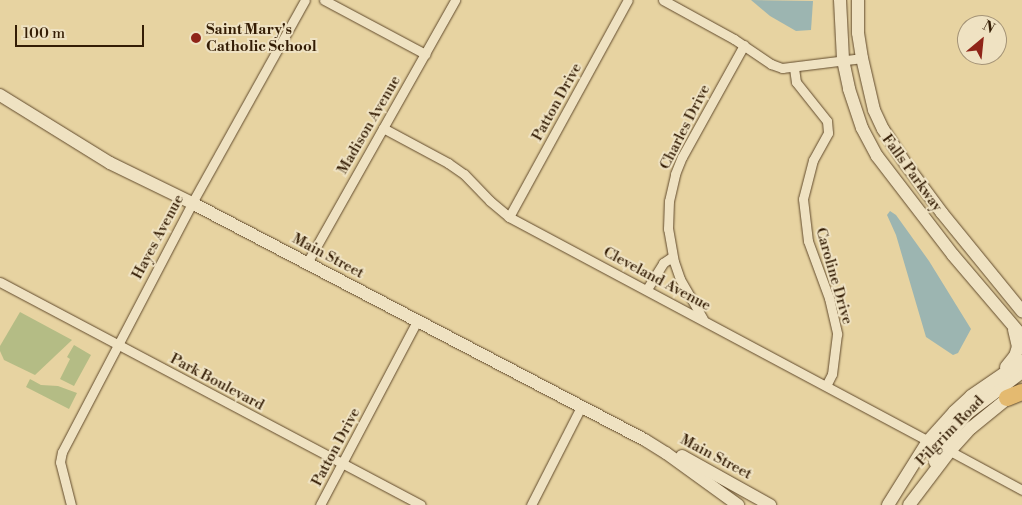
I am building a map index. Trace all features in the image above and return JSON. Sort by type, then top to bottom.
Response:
[{"type":"street","name":"Hayes Avenue","points":[[71,505],[60,455],[192,203],[306,0]]},
{"type":"street","points":[[324,0],[425,54]]},
{"type":"street","name":"Madison Avenue","points":[[307,263],[455,0]]},
{"type":"street","name":"Patton Drive","points":[[509,217],[628,0]]},
{"type":"street","points":[[663,0],[744,45],[771,64],[782,68],[862,58]]},
{"type":"street","name":"Falls Parkway","points":[[840,0],[843,60],[856,112],[877,156],[953,256],[1018,331]]},
{"type":"street","name":"Falls Parkway","points":[[858,0],[858,33],[874,110],[893,145],[942,213],[1022,311]]},
{"type":"street","name":"Charles Drive","points":[[704,320],[680,279],[672,256],[668,219],[674,174],[744,45]]},
{"type":"street","name":"Caroline Drive","points":[[794,68],[796,82],[826,121],[828,133],[813,160],[803,199],[808,241],[829,298],[837,334],[832,374],[826,386]]},
{"type":"street","name":"Main Street","points":[[0,95],[80,146],[307,263],[581,408],[645,440],[676,453],[770,505]]},
{"type":"street","name":"Cleveland Avenue","points":[[383,128],[464,174],[490,201],[509,217],[647,289],[928,441]]},
{"type":"street","points":[[647,289],[663,262],[672,256]]},
{"type":"street","name":"Park Boulevard","points":[[0,282],[421,505]]},
{"type":"street","name":"Patton Drive","points":[[320,505],[417,321]]},
{"type":"street","points":[[1000,375],[1015,356],[1018,331]]},
{"type":"street","name":"Pilgrim Road","points":[[888,504],[928,441],[971,396],[1022,361]]},
{"type":"street","points":[[929,476],[945,441],[968,413],[1022,372]]},
{"type":"street","name":"Pilgrim Road","points":[[909,505],[929,476],[971,428],[1022,387]]},
{"type":"street","points":[[530,505],[581,408]]},
{"type":"street","name":"Main Street","points":[[645,440],[738,505]]},
{"type":"street","points":[[950,451],[1022,490]]},
{"type":"green space","points":[[20,312],[72,340],[35,375],[4,360],[0,351],[0,346]]},
{"type":"green space","points":[[74,345],[91,355],[74,386],[60,379],[70,359],[67,357]]},
{"type":"green space","points":[[30,379],[41,385],[58,386],[77,393],[69,409],[26,387]]},
{"type":"water","points":[[751,0],[813,1],[811,30],[796,31],[770,16]]},
{"type":"water","points":[[890,211],[896,215],[929,261],[971,329],[958,353],[953,355],[926,337],[896,235],[887,215]]},
{"type":"place","name":"Saint Mary's Catholic School","points":[[196,38]]}]
